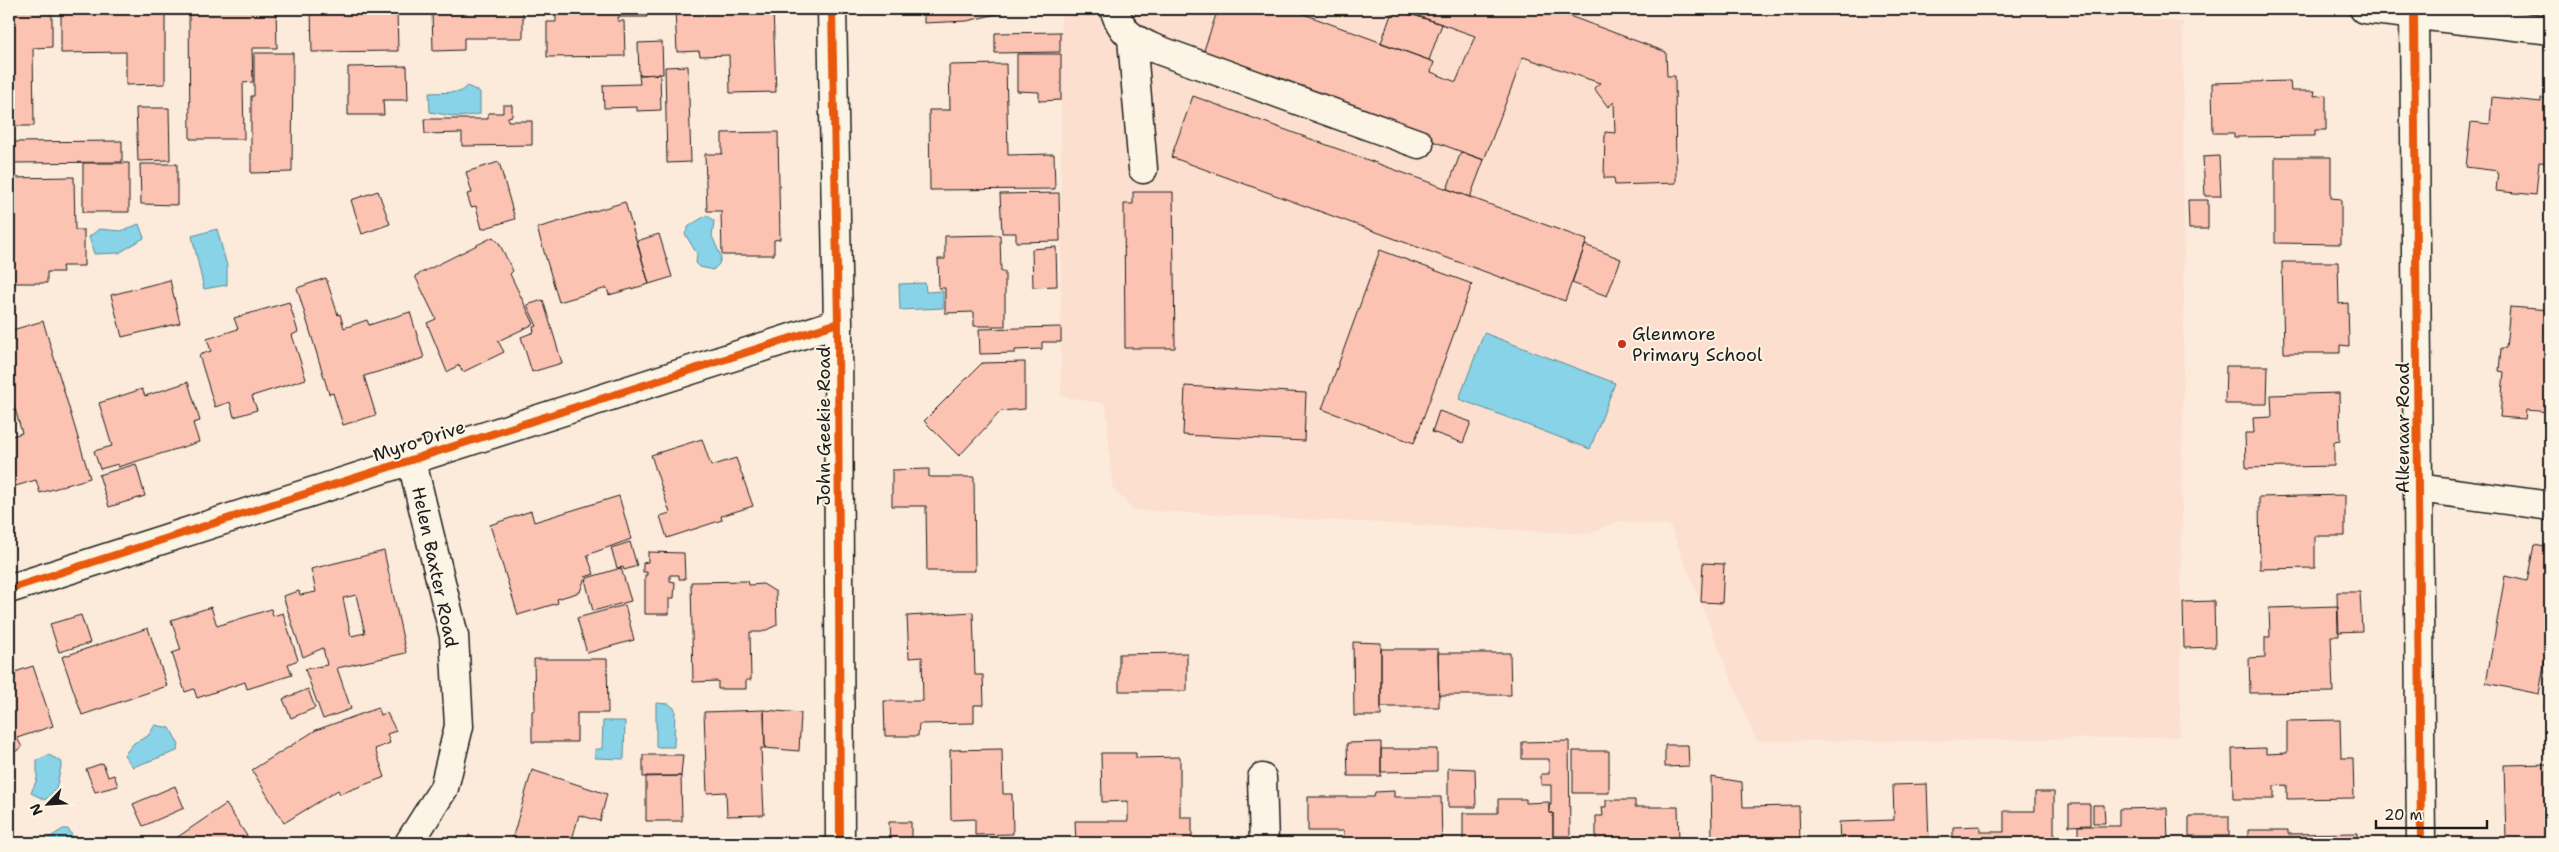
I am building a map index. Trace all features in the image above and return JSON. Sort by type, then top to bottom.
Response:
[{"type":"street","name":"John Geekie Road","points":[[832,9],[838,323],[840,843]]},
{"type":"street","points":[[1114,9],[1119,24],[1132,38],[1189,62],[1419,144]]},
{"type":"street","points":[[2364,9],[2414,13],[2550,30]]},
{"type":"street","name":"Alkenaar Road","points":[[2414,13],[2422,843]]},
{"type":"street","points":[[1132,38],[1143,168]]},
{"type":"street","name":"Myro Drive","points":[[9,589],[411,458],[838,323]]},
{"type":"street","name":"Helen Baxter Road","points":[[409,843],[444,788],[459,726],[454,636],[411,458]]},
{"type":"street","points":[[2418,488],[2550,506]]},
{"type":"street","points":[[1262,778],[1264,843]]},
{"type":"shaded area","name":"Glenmore Primary School","points":[[1061,9],[2059,9],[2183,22],[2184,293],[2180,737],[1937,741],[1756,741],[1670,526],[1618,521],[1590,534],[1133,510],[1112,487],[1106,404],[1061,396]]},
{"type":"water","points":[[467,86],[480,92],[480,114],[458,117],[430,112],[429,93],[460,92]]},
{"type":"water","points":[[707,215],[714,221],[712,236],[721,257],[719,264],[713,270],[700,267],[696,263],[697,254],[685,234],[689,226]]},
{"type":"water","points":[[139,224],[144,238],[119,253],[94,254],[89,237],[99,229],[121,231]]},
{"type":"water","points":[[217,229],[227,266],[227,285],[204,289],[192,236]]},
{"type":"water","points":[[925,283],[926,292],[943,291],[943,308],[900,310],[899,284]]},
{"type":"water","points":[[1484,333],[1615,383],[1590,449],[1459,399]]},
{"type":"water","points":[[656,703],[669,704],[675,709],[674,747],[656,747]]},
{"type":"water","points":[[603,721],[625,721],[624,759],[595,758],[595,749],[602,749]]},
{"type":"water","points":[[155,725],[170,728],[179,745],[177,751],[133,767],[124,755],[134,743],[148,736]]},
{"type":"water","points":[[49,755],[62,762],[56,789],[45,800],[31,793],[37,779],[37,760]]},
{"type":"water","points":[[63,829],[68,829],[77,843],[41,843]]},
{"type":"building","points":[[9,9],[52,9],[52,47],[33,48],[34,126],[9,126]]},
{"type":"building","points":[[61,9],[165,9],[165,84],[126,85],[126,52],[61,53]]},
{"type":"building","points":[[189,9],[276,9],[277,48],[252,48],[253,82],[243,83],[244,139],[190,139]]},
{"type":"building","points":[[311,9],[397,9],[398,51],[312,52]]},
{"type":"building","points":[[432,9],[523,9],[523,38],[464,38],[464,50],[433,51]]},
{"type":"building","points":[[556,9],[647,9],[647,17],[618,17],[618,21],[624,21],[625,56],[547,57],[547,22],[556,22]]},
{"type":"building","points":[[675,9],[773,9],[776,92],[730,93],[729,55],[700,56],[699,51],[677,52]]},
{"type":"building","points":[[924,9],[1001,9],[1001,13],[967,21],[924,23]]},
{"type":"building","points":[[1218,9],[1290,9],[1434,62],[1431,72],[1456,82],[1475,36],[1399,9],[1566,9],[1564,14],[1666,52],[1667,76],[1675,76],[1676,183],[1615,185],[1614,178],[1604,178],[1605,132],[1615,133],[1614,102],[1608,107],[1594,88],[1600,83],[1523,57],[1484,160],[1202,56]]},
{"type":"building","points":[[1393,9],[1442,24],[1429,60],[1381,43]]},
{"type":"building","points":[[1060,32],[1060,52],[995,53],[995,33]]},
{"type":"building","points":[[662,42],[663,74],[639,75],[638,43]]},
{"type":"building","points":[[254,53],[293,53],[292,172],[251,173],[251,96],[254,96]]},
{"type":"building","points":[[1017,54],[1061,54],[1061,100],[1039,101],[1039,92],[1017,91]]},
{"type":"building","points":[[1006,64],[1008,155],[1054,154],[1055,189],[930,190],[929,110],[950,110],[949,65]]},
{"type":"building","points":[[407,66],[408,100],[383,100],[384,115],[348,115],[348,67]]},
{"type":"building","points":[[688,66],[691,162],[667,163],[665,67]]},
{"type":"building","points":[[660,74],[661,110],[637,111],[637,107],[604,108],[603,85],[640,84],[639,75]]},
{"type":"building","points":[[2290,81],[2291,91],[2315,91],[2314,96],[2326,95],[2326,130],[2315,130],[2315,136],[2234,137],[2234,133],[2213,133],[2212,83]]},
{"type":"building","points":[[1193,96],[1587,240],[1565,301],[1171,157]]},
{"type":"building","points":[[2492,97],[2541,102],[2541,98],[2550,99],[2550,163],[2539,162],[2536,195],[2496,191],[2498,171],[2466,167],[2471,122],[2490,124]]},
{"type":"building","points":[[503,105],[512,105],[512,116],[508,117],[508,121],[532,121],[532,145],[462,146],[462,133],[425,134],[424,119],[488,119],[488,113],[503,113]]},
{"type":"building","points":[[136,108],[169,108],[170,160],[138,161]]},
{"type":"building","points":[[778,132],[780,239],[774,240],[774,255],[722,255],[721,211],[707,211],[705,154],[722,154],[722,133]]},
{"type":"building","points":[[122,141],[122,162],[9,163],[9,142]]},
{"type":"building","points":[[1461,152],[1484,160],[1470,197],[1447,189]]},
{"type":"building","points":[[2219,156],[2221,196],[2205,196],[2203,157]]},
{"type":"building","points":[[2275,157],[2331,157],[2331,198],[2341,199],[2341,244],[2275,243]]},
{"type":"building","points":[[499,162],[515,219],[482,229],[476,206],[471,207],[467,194],[472,193],[466,172]]},
{"type":"building","points":[[83,163],[129,163],[129,212],[83,212]]},
{"type":"building","points":[[140,164],[177,164],[177,205],[141,204]]},
{"type":"building","points":[[74,177],[75,230],[84,230],[84,266],[62,266],[63,272],[47,272],[47,283],[9,283],[9,178]]},
{"type":"building","points":[[378,191],[390,224],[362,234],[351,200]]},
{"type":"building","points":[[1133,192],[1173,192],[1175,348],[1125,348],[1124,204],[1133,204]]},
{"type":"building","points":[[1059,193],[1060,241],[1016,242],[1016,233],[1002,233],[1000,194]]},
{"type":"building","points":[[2188,200],[2208,200],[2208,229],[2189,229]]},
{"type":"building","points":[[625,202],[649,284],[609,295],[607,288],[559,302],[537,228]]},
{"type":"building","points":[[659,234],[672,277],[649,284],[637,241]]},
{"type":"building","points":[[1000,235],[1001,272],[1005,272],[1005,326],[974,326],[974,312],[945,313],[945,288],[939,288],[938,259],[945,259],[945,236]]},
{"type":"building","points":[[493,237],[499,243],[513,271],[510,274],[534,324],[498,341],[504,352],[463,372],[459,365],[447,372],[427,323],[436,319],[415,276]]},
{"type":"building","points":[[1585,245],[1621,259],[1607,296],[1572,283]]},
{"type":"building","points":[[1056,247],[1057,286],[1033,287],[1032,249]]},
{"type":"building","points":[[1380,250],[1472,284],[1414,443],[1322,409]]},
{"type":"building","points":[[2282,262],[2338,262],[2339,304],[2348,303],[2349,346],[2340,345],[2340,353],[2284,353]]},
{"type":"building","points":[[326,278],[344,328],[367,320],[369,325],[410,312],[424,358],[364,376],[376,415],[343,425],[333,393],[329,394],[297,288]]},
{"type":"building","points":[[170,280],[180,323],[122,337],[111,295]]},
{"type":"building","points":[[543,300],[562,363],[532,372],[521,337],[534,332],[533,327],[537,326],[527,305]]},
{"type":"building","points":[[289,302],[298,332],[292,335],[306,379],[252,396],[257,410],[234,417],[230,402],[215,407],[199,355],[211,351],[207,339],[238,329],[234,318]]},
{"type":"building","points":[[2510,307],[2550,310],[2550,412],[2526,410],[2525,419],[2500,417],[2504,372],[2499,371],[2501,348],[2506,348]]},
{"type":"building","points":[[43,321],[90,478],[40,493],[36,480],[9,488],[9,437],[22,433],[9,388],[9,331]]},
{"type":"building","points":[[1061,327],[1061,342],[1042,342],[1042,349],[1015,350],[1015,353],[980,354],[979,329]]},
{"type":"building","points":[[1025,362],[1025,409],[1001,411],[959,456],[924,421],[982,363]]},
{"type":"building","points":[[2226,366],[2268,366],[2267,404],[2225,404]]},
{"type":"building","points":[[188,382],[200,421],[193,423],[199,442],[118,467],[118,464],[100,469],[94,451],[112,446],[99,403],[142,389],[145,396]]},
{"type":"building","points":[[1185,386],[1306,393],[1304,441],[1183,435]]},
{"type":"building","points":[[2339,393],[2340,441],[2334,442],[2334,466],[2246,468],[2245,433],[2254,433],[2253,418],[2272,417],[2271,395]]},
{"type":"building","points":[[1439,411],[1471,422],[1463,443],[1432,432]]},
{"type":"building","points":[[702,439],[711,466],[736,458],[753,506],[721,516],[722,520],[667,538],[660,516],[670,513],[651,455]]},
{"type":"building","points":[[136,464],[145,496],[109,507],[99,475]]},
{"type":"building","points":[[929,469],[929,477],[974,477],[975,571],[927,571],[926,506],[892,506],[892,470]]},
{"type":"building","points":[[2345,495],[2345,536],[2315,536],[2315,568],[2260,569],[2259,497]]},
{"type":"building","points":[[619,496],[631,539],[587,555],[594,574],[585,577],[580,592],[557,599],[558,603],[518,615],[490,525],[531,511],[534,522]]},
{"type":"building","points":[[630,542],[637,566],[624,570],[623,567],[617,568],[611,548]]},
{"type":"building","points":[[2534,545],[2550,548],[2550,631],[2539,694],[2486,683],[2505,576],[2527,581]]},
{"type":"building","points":[[384,551],[406,653],[337,668],[351,709],[323,719],[305,669],[327,665],[323,648],[303,657],[283,596],[299,591],[300,595],[316,592],[311,569]],"holes":[[[356,595],[365,633],[351,636],[343,598]]]},
{"type":"building","points":[[648,552],[684,553],[685,579],[679,579],[679,575],[670,575],[670,581],[675,582],[674,598],[669,598],[669,614],[645,614],[645,575],[647,575],[647,572],[643,572],[643,563],[648,562]]},
{"type":"building","points":[[1703,563],[1724,564],[1722,603],[1701,602]]},
{"type":"building","points":[[621,568],[631,601],[593,611],[586,583],[587,578]]},
{"type":"building","points":[[748,581],[749,585],[763,584],[776,592],[777,625],[762,632],[750,632],[751,680],[746,680],[746,689],[718,689],[718,681],[693,682],[691,582]]},
{"type":"building","points":[[2337,592],[2360,592],[2362,631],[2338,632]]},
{"type":"building","points":[[2214,601],[2215,647],[2184,648],[2183,602]]},
{"type":"building","points":[[625,605],[634,640],[587,653],[577,618]]},
{"type":"building","points":[[2338,606],[2339,636],[2331,636],[2333,692],[2250,693],[2249,658],[2265,657],[2265,637],[2270,637],[2269,608]]},
{"type":"building","points":[[211,607],[217,626],[271,609],[273,616],[283,613],[298,660],[288,664],[292,675],[247,689],[245,682],[197,698],[194,689],[185,692],[172,653],[181,650],[171,620]]},
{"type":"building","points":[[973,612],[975,675],[983,675],[984,705],[974,705],[974,723],[919,724],[918,736],[885,736],[884,701],[923,701],[922,657],[909,658],[907,616]]},
{"type":"building","points":[[81,615],[90,643],[59,652],[50,624]]},
{"type":"building","points":[[148,628],[167,686],[82,715],[62,657]]},
{"type":"building","points":[[1353,642],[1381,643],[1381,716],[1354,716]]},
{"type":"building","points":[[1381,649],[1438,649],[1439,707],[1381,707]]},
{"type":"building","points":[[1187,653],[1187,691],[1119,691],[1119,654]]},
{"type":"building","points":[[1438,653],[1510,653],[1511,695],[1439,695]]},
{"type":"building","points":[[534,659],[607,659],[608,713],[577,713],[577,742],[532,742],[532,711],[535,710]]},
{"type":"building","points":[[33,666],[53,726],[17,738],[22,747],[9,756],[9,674]]},
{"type":"building","points":[[308,689],[315,708],[291,718],[283,699]]},
{"type":"building","points":[[378,708],[380,715],[387,713],[396,731],[387,734],[390,743],[375,749],[385,777],[340,794],[338,790],[284,823],[252,770],[316,730]]},
{"type":"building","points":[[764,710],[765,748],[761,748],[764,815],[727,816],[726,792],[707,793],[704,712]]},
{"type":"building","points":[[764,710],[801,713],[799,751],[765,748]]},
{"type":"building","points":[[2340,720],[2341,758],[2353,758],[2354,798],[2287,799],[2287,785],[2274,786],[2274,799],[2233,799],[2232,749],[2266,748],[2266,754],[2287,753],[2287,721]]},
{"type":"building","points":[[1569,741],[1570,836],[1553,836],[1553,813],[1549,813],[1551,785],[1541,785],[1541,774],[1549,774],[1549,759],[1522,759],[1522,742]]},
{"type":"building","points":[[1381,742],[1381,776],[1348,776],[1347,743]]},
{"type":"building","points":[[1665,745],[1688,745],[1689,766],[1665,767]]},
{"type":"building","points":[[1002,749],[1003,794],[1012,794],[1013,834],[975,835],[975,819],[951,820],[950,750]]},
{"type":"building","points":[[1381,749],[1437,749],[1437,771],[1381,772]]},
{"type":"building","points":[[1573,751],[1609,751],[1609,793],[1573,793]]},
{"type":"building","points":[[1101,753],[1136,753],[1136,758],[1180,757],[1180,817],[1192,817],[1192,843],[1076,843],[1075,821],[1128,821],[1128,801],[1102,802]]},
{"type":"building","points":[[643,755],[683,755],[681,776],[643,777]]},
{"type":"building","points":[[103,763],[108,777],[114,775],[118,786],[95,792],[86,769]]},
{"type":"building","points":[[2550,764],[2550,843],[2468,843],[2468,840],[2506,839],[2504,765]]},
{"type":"building","points":[[1448,768],[1475,769],[1476,807],[1448,807]]},
{"type":"building","points":[[532,770],[607,794],[600,821],[579,815],[571,843],[511,843]]},
{"type":"building","points":[[646,776],[681,776],[682,821],[646,821]]},
{"type":"building","points":[[1711,777],[1742,782],[1743,807],[1799,806],[1800,843],[1712,843]]},
{"type":"building","points":[[1927,784],[1929,843],[1840,843],[1839,822],[1894,820],[1893,785]]},
{"type":"building","points":[[175,786],[184,808],[143,826],[133,804]]},
{"type":"building","points":[[1394,791],[1394,797],[1441,797],[1442,843],[1344,843],[1344,831],[1308,831],[1308,797],[1374,797],[1375,792]]},
{"type":"building","points":[[2035,792],[2054,792],[2054,843],[1953,843],[1953,827],[1980,826],[1980,832],[2004,832],[2004,811],[2035,811]]},
{"type":"building","points":[[1498,799],[1526,799],[1526,803],[1549,802],[1549,813],[1553,813],[1553,843],[1463,843],[1463,813],[1498,813]]},
{"type":"building","points":[[1606,800],[1635,800],[1635,807],[1678,807],[1679,843],[1596,843],[1596,816],[1603,816],[1602,807],[1606,807]]},
{"type":"building","points":[[226,804],[249,839],[243,843],[169,843]]},
{"type":"building","points":[[2069,804],[2090,804],[2090,825],[2069,826]]},
{"type":"building","points":[[2093,805],[2104,805],[2105,823],[2093,823]]},
{"type":"building","points":[[2167,808],[2168,843],[2078,843],[2078,826],[2119,826],[2119,809]]},
{"type":"building","points":[[2189,816],[2229,816],[2229,836],[2189,836]]},
{"type":"building","points":[[889,822],[911,822],[911,843],[890,843]]},
{"type":"building","points":[[2248,830],[2288,830],[2288,834],[2357,833],[2357,843],[2248,843]]},
{"type":"building","points":[[469,835],[480,843],[464,843]]},
{"type":"cycle path","points":[[832,9],[838,323],[840,843]]},
{"type":"cycle path","points":[[2414,13],[2421,843]]},
{"type":"cycle path","points":[[9,589],[838,323]]},
{"type":"place","name":"Glenmore Primary School","points":[[1622,344]]}]
